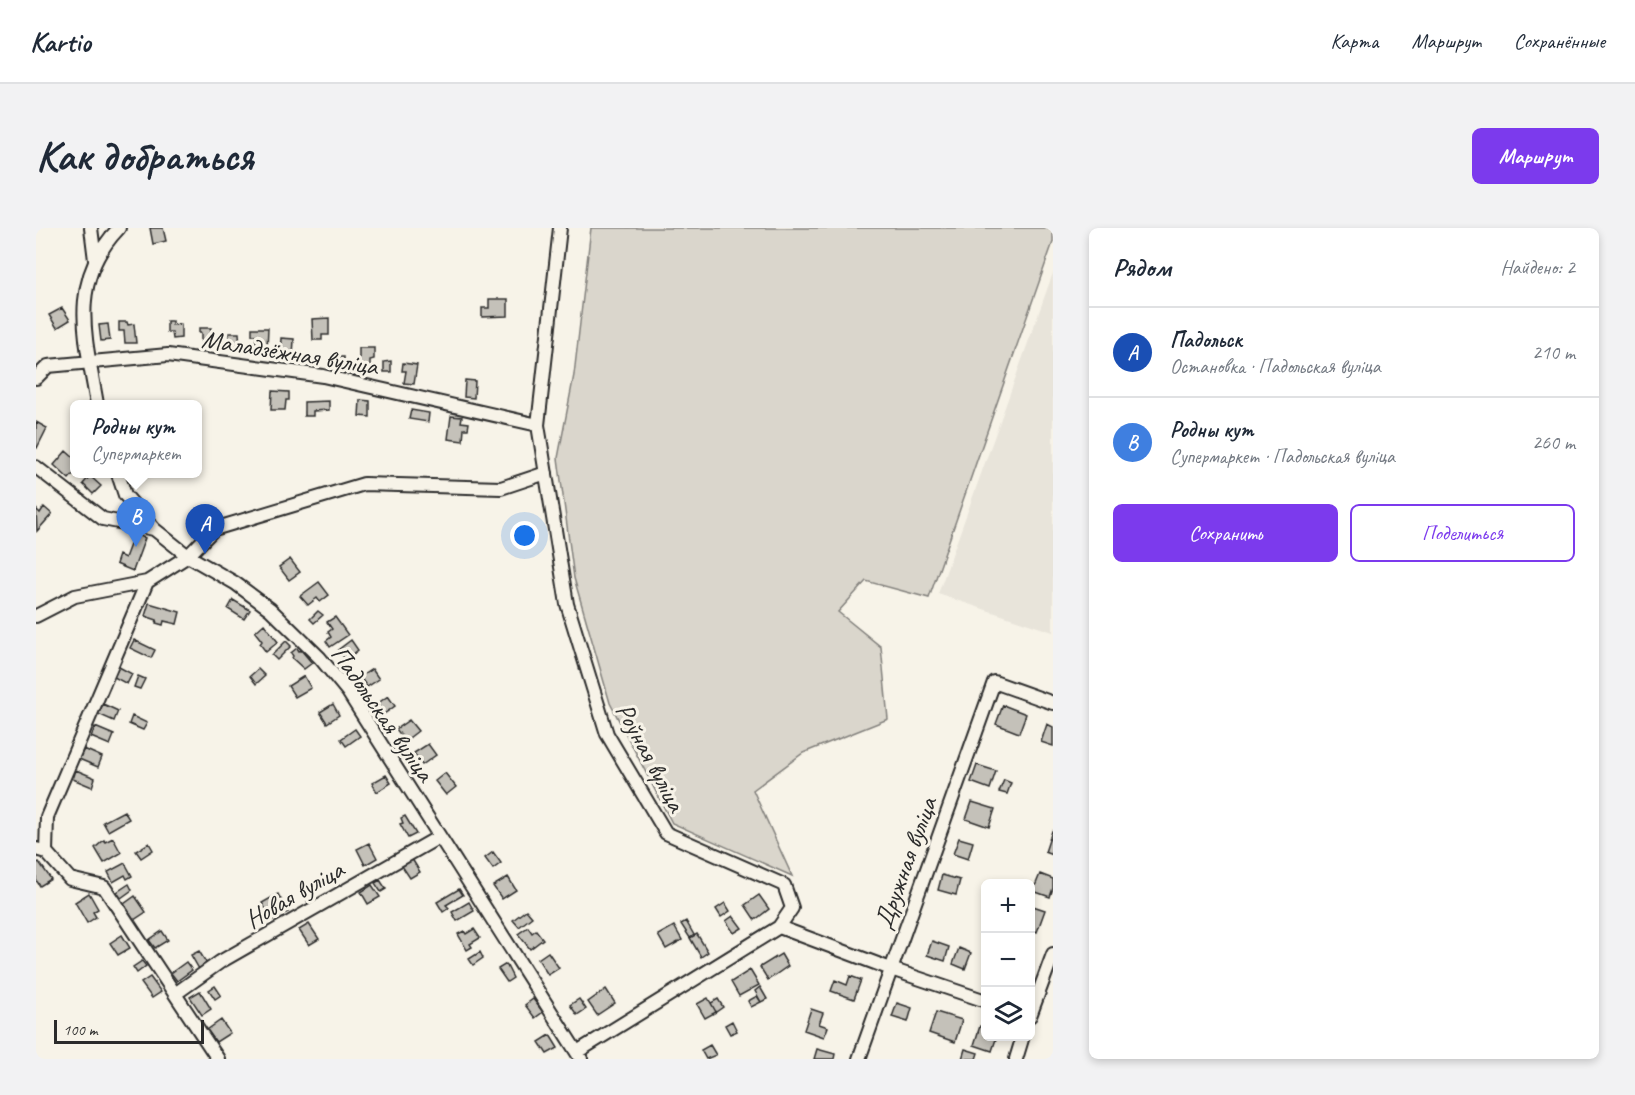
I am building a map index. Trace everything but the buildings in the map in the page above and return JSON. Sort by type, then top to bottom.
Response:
[{"type":"street","points":[[91,228],[95,260]]},
{"type":"street","points":[[96,400],[83,318],[85,290],[95,260],[109,238],[119,228]]},
{"type":"street","points":[[36,616],[75,596],[147,582],[188,556],[214,529],[364,484],[501,488],[546,473],[538,425],[560,228]]},
{"type":"street","name":"Маладзёжная вуліца","points":[[36,378],[48,366],[90,364],[168,355],[323,376],[538,425]]},
{"type":"street","name":"Падольская вуліца","points":[[36,467],[103,519],[154,530],[188,556],[235,583],[270,609],[320,658],[348,692],[577,1056]]},
{"type":"street","name":"Роўная вуліца","points":[[546,473],[567,604],[607,734],[666,833],[784,885],[792,908],[779,927]]},
{"type":"street","points":[[119,478],[125,495],[154,530]]},
{"type":"street","points":[[147,582],[47,817],[41,850],[70,879],[104,887],[218,1059]]},
{"type":"street","name":"Дружная вуліца","points":[[859,1059],[994,682],[1053,703]]},
{"type":"street","name":"Новая вуліца","points":[[175,994],[220,962],[439,837]]},
{"type":"street","points":[[577,1056],[779,927],[981,1000]]},
{"type":"street","points":[[1035,1003],[1053,954]]},
{"type":"street","points":[[1016,1059],[1021,1041]]},
{"type":"shaded area","points":[[591,228],[1053,228],[1053,242],[929,598],[866,581],[838,612],[881,647],[888,719],[803,753],[753,790],[792,876],[672,823],[610,703],[574,578],[558,458],[574,375]]},
{"type":"shaded area","points":[[1053,273],[1053,632],[938,594]]},
{"type":"place","name":"Родны кут","points":[[136,547]]},
{"type":"place","name":"Падольск","points":[[205,554]]}]
